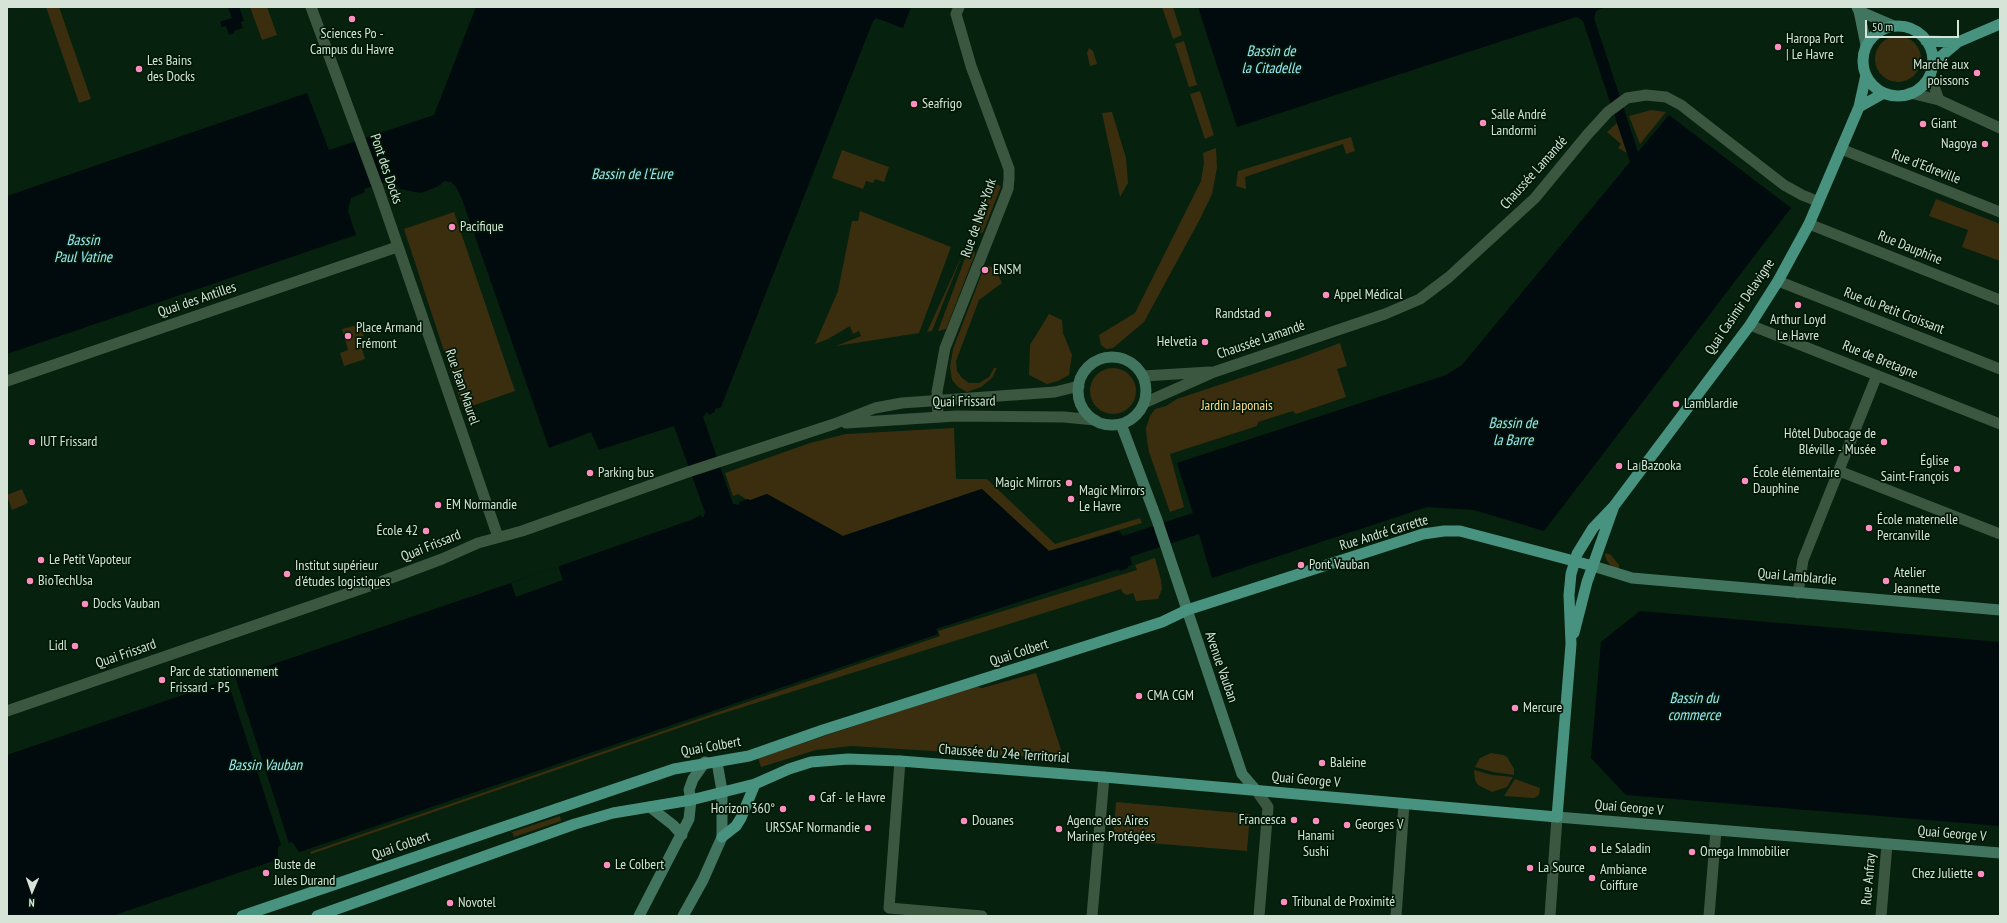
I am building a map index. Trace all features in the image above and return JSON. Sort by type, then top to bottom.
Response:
[{"type":"main road","points":[[1858,9],[1894,26]]},
{"type":"main road","points":[[1858,9],[1866,45],[1863,65],[1866,75],[1873,86],[1896,96],[1910,94],[1922,86],[1930,75],[1933,63],[1932,53],[1926,41],[1915,30],[1905,26],[1894,26],[1883,29],[1874,35],[1866,45]]},
{"type":"main road","points":[[1933,63],[1958,42],[2000,24]]},
{"type":"main road","points":[[1926,41],[1958,42]]},
{"type":"main road","name":"Quai Casimir Delavigne","points":[[1574,561],[1592,528],[1614,506],[1750,325],[1778,281],[1809,224],[1817,201],[1859,106],[1866,75]]},
{"type":"main road","points":[[1859,106],[1884,92]]},
{"type":"main road","points":[[1108,357],[1128,361],[1137,367],[1143,376],[1146,394],[1144,403],[1135,416],[1120,424],[1107,424],[1095,420],[1087,414],[1079,396],[1079,386],[1084,372],[1097,360],[1108,357]]},
{"type":"main road","name":"Avenue Vauban","points":[[1120,424],[1156,520],[1242,774],[1256,790]]},
{"type":"main road","name":"Quai Casimir Delavigne","points":[[1571,644],[1587,582],[1614,506]]},
{"type":"main road","name":"Rue André Carrette","points":[[1187,610],[1423,534],[1444,531],[1465,532],[1593,566]]},
{"type":"main road","points":[[1557,817],[1571,644],[1569,595],[1574,561]]},
{"type":"main road","name":"Quai Lamblardie","points":[[1593,566],[1632,578],[2000,610]]},
{"type":"main road","name":"Quai Colbert","points":[[242,916],[674,769],[705,762],[717,762],[749,756],[823,730],[1162,622],[1187,610]]},
{"type":"main road","name":"Chaussée du 24e Territorial","points":[[755,784],[789,769],[811,762],[848,759],[900,761],[1256,790]]},
{"type":"main road","points":[[639,916],[689,819],[691,800],[689,790],[693,780],[705,762]]},
{"type":"main road","points":[[683,916],[703,880],[722,837],[722,791],[717,762]]},
{"type":"main road","points":[[317,916],[575,824],[613,813],[691,800],[722,791],[755,784]]},
{"type":"main road","points":[[722,837],[736,826],[741,818],[755,784]]},
{"type":"main road","name":"Quai George V","points":[[1256,790],[1557,817],[2000,853]]},
{"type":"main road","points":[[650,807],[673,825],[682,835]]},
{"type":"street","name":"Pont des Docks","points":[[311,7],[378,188],[397,247]]},
{"type":"street","name":"Rue de New-York","points":[[938,417],[937,392],[945,348],[1008,189],[1009,179],[1009,169],[971,66],[956,14],[959,7]]},
{"type":"street","points":[[1930,75],[1939,100]]},
{"type":"street","points":[[1910,94],[1939,100],[2000,128]]},
{"type":"street","name":"Chaussée Lamandé","points":[[1144,403],[1214,372],[1392,311],[1420,299],[1449,277],[1535,198],[1608,112],[1627,98],[1646,95],[1666,97],[1681,105],[1784,185],[1817,201]]},
{"type":"street","name":"Rue d'Edreville","points":[[1841,149],[2000,212]]},
{"type":"street","name":"Rue Dauphine","points":[[1809,224],[2000,300]]},
{"type":"street","name":"Quai des Antilles","points":[[7,381],[397,247]]},
{"type":"street","name":"Rue Jean Maurel","points":[[397,247],[498,537]]},
{"type":"street","name":"Rue du Petit Croissant","points":[[1778,281],[2000,369]]},
{"type":"street","name":"Rue de Bretagne","points":[[1750,325],[2000,424]]},
{"type":"street","name":"Chaussée Lamandé","points":[[1143,376],[1214,372]]},
{"type":"street","points":[[1798,593],[1803,560],[1877,375]]},
{"type":"street","name":"Quai Frissard","points":[[7,711],[375,584],[442,560],[478,543],[522,531],[685,473],[834,424],[875,408],[902,403],[1055,392],[1079,386]]},
{"type":"street","name":"Quai Frissard","points":[[834,424],[938,417],[1064,417],[1095,420]]},
{"type":"street","points":[[1838,471],[2000,534]]},
{"type":"street","points":[[900,761],[890,908],[982,916]]},
{"type":"street","points":[[1092,916],[1104,777]]},
{"type":"street","points":[[1256,790],[1268,807],[1259,916]]},
{"type":"street","points":[[1396,916],[1404,804]]},
{"type":"street","points":[[1550,916],[1557,817]]},
{"type":"street","points":[[1709,916],[1716,830]]},
{"type":"street","name":"Rue Anfray","points":[[1881,916],[1887,844]]},
{"type":"green space","points":[[46,7],[59,7],[91,99],[79,103]]},
{"type":"green space","points":[[250,7],[267,7],[277,35],[262,40]]},
{"type":"green space","points":[[1162,7],[1173,7],[1182,35],[1173,39]]},
{"type":"green space","points":[[1903,36],[1915,42],[1920,50],[1920,68],[1915,76],[1907,81],[1893,82],[1881,76],[1876,68],[1875,54],[1881,42],[1889,37]]},
{"type":"green space","points":[[1184,41],[1197,85],[1189,87],[1175,44]]},
{"type":"green space","points":[[1089,48],[1093,51],[1097,64],[1090,66],[1087,53]]},
{"type":"green space","points":[[1200,91],[1214,135],[1205,139],[1190,94]]},
{"type":"green space","points":[[1651,110],[1666,112],[1640,144],[1629,116]]},
{"type":"green space","points":[[1112,112],[1126,158],[1128,183],[1120,197],[1102,113]]},
{"type":"green space","points":[[1617,123],[1627,153],[1618,148],[1621,144],[1607,132]]},
{"type":"green space","points":[[1351,137],[1355,151],[1346,154],[1343,144],[1245,177],[1246,189],[1236,186],[1238,171]]},
{"type":"green space","points":[[1216,148],[1217,168],[1212,194],[1144,322],[1113,348],[1106,349],[1101,345],[1099,335],[1135,313],[1201,181],[1204,163],[1203,153]]},
{"type":"green space","points":[[842,150],[889,167],[884,182],[875,179],[873,183],[866,181],[863,189],[832,178]]},
{"type":"green space","points":[[991,182],[1001,186],[983,232],[976,235],[970,233]]},
{"type":"green space","points":[[1936,199],[2000,224],[2000,261],[1962,247],[1968,230],[1929,216]]},
{"type":"green space","points":[[860,211],[951,247],[919,333],[836,346],[861,336],[859,331],[853,334],[850,326],[828,339],[815,344],[838,291],[852,221],[858,221]]},
{"type":"green space","points":[[454,212],[515,391],[463,409],[404,229]]},
{"type":"green space","points":[[970,245],[973,247],[975,254],[946,329],[938,331]]},
{"type":"green space","points":[[963,253],[932,331],[927,332]]},
{"type":"green space","points":[[985,265],[995,268],[1002,283],[979,300],[956,361],[957,371],[962,378],[969,383],[979,383],[989,377],[994,368],[997,368],[992,378],[981,387],[967,392],[958,387],[952,380],[950,367],[953,349]]},
{"type":"green space","points":[[1049,314],[1062,320],[1063,333],[1072,355],[1069,375],[1058,381],[1047,384],[1029,375],[1030,345]]},
{"type":"green space","points":[[361,324],[364,336],[359,338],[365,359],[344,366],[340,353],[348,350],[342,329]]},
{"type":"green space","name":"Jardin Japonais","points":[[1340,343],[1347,366],[1337,369],[1346,397],[1296,414],[1293,411],[1258,422],[1257,426],[1170,454],[1184,507],[1170,512],[1149,452],[1147,440],[1146,428],[1150,416],[1155,409],[1166,406],[1177,399]]},
{"type":"green space","points":[[1118,368],[1130,374],[1135,382],[1135,400],[1130,408],[1122,413],[1108,414],[1096,408],[1091,400],[1090,386],[1096,374],[1104,369]]},
{"type":"green space","points":[[954,428],[956,479],[987,479],[1055,544],[1140,518],[1142,523],[1049,551],[981,489],[843,536],[767,494],[749,501],[738,494],[733,496],[725,473],[810,443],[846,434]]},
{"type":"green space","points":[[22,489],[28,503],[12,510],[7,495]]},
{"type":"green space","points":[[1605,553],[1611,555],[1619,565],[1619,570],[1610,565],[1606,559]]},
{"type":"green space","points":[[1155,558],[1162,589],[1158,599],[1136,601],[1133,593],[1127,595],[1123,593],[1121,589],[711,717],[311,854],[310,852],[940,636],[938,631],[1137,570],[1135,565]]},
{"type":"green space","points":[[1036,673],[1064,759],[851,746],[816,750],[761,767],[758,758],[975,686],[982,688]]},
{"type":"green space","points":[[1491,753],[1507,757],[1514,769],[1514,775],[1493,772],[1475,767],[1480,758]]},
{"type":"green space","points":[[1474,770],[1492,775],[1513,777],[1507,787],[1492,792],[1478,785],[1475,780]]},
{"type":"green space","points":[[1515,779],[1540,788],[1539,795],[1534,798],[1504,796]]},
{"type":"green space","points":[[1116,802],[1250,814],[1247,851],[1113,840]]},
{"type":"green space","points":[[560,816],[561,821],[514,837],[512,832]]},
{"type":"water","points":[[228,7],[239,7],[244,21],[241,22],[243,28],[234,31],[234,33],[229,35],[226,26],[222,27],[220,22],[232,18]]},
{"type":"water","points":[[476,7],[911,7],[903,28],[876,18],[873,21],[721,407],[715,409],[715,412],[709,415],[707,412],[703,417],[733,504],[739,505],[739,502],[767,494],[843,536],[982,489],[1049,551],[1119,531],[1123,536],[1193,513],[1177,463],[1446,375],[1462,365],[1630,162],[1583,21],[1579,18],[1576,17],[1237,127],[1198,7],[1606,7],[1596,11],[1594,18],[1638,152],[1669,115],[1791,208],[1544,531],[1474,510],[1427,507],[1212,578],[1199,534],[1130,557],[1132,565],[1120,571],[1119,569],[936,629],[938,634],[112,916],[7,916],[7,755],[511,583],[691,520],[701,515],[702,518],[704,516],[705,512],[674,426],[599,450],[591,432],[549,448],[462,199],[456,187],[451,182],[444,181],[439,186],[421,193],[400,189],[392,180],[364,189],[365,192],[351,198],[348,211],[356,235],[7,354],[7,196],[307,93],[329,150],[434,115]]},
{"type":"water","name":"Bassin du commerce","points":[[1640,611],[2000,642],[2000,826],[1626,795],[1591,758],[1601,642]]},
{"type":"pier","points":[[558,566],[563,580],[516,597],[511,583]]},
{"type":"pier","points":[[235,676],[289,843],[292,842],[300,853],[278,860],[278,847],[281,845],[227,679]]},
{"type":"place","name":"Sciences Po - Campus du Havre","points":[[352,19]]},
{"type":"place","name":"Haropa Port | Le Havre","points":[[1778,47]]},
{"type":"place","name":"Les Bains des Docks","points":[[139,69]]},
{"type":"place","name":"Marché aux poissons","points":[[1977,73]]},
{"type":"place","name":"Seafrigo","points":[[914,104]]},
{"type":"place","name":"Salle André Landormi","points":[[1483,123]]},
{"type":"place","name":"Giant","points":[[1923,124]]},
{"type":"place","name":"Nagoya","points":[[1985,144]]},
{"type":"place","name":"Pacifique","points":[[452,227]]},
{"type":"place","name":"ENSM","points":[[985,270]]},
{"type":"place","name":"Appel Médical","points":[[1326,295]]},
{"type":"place","name":"Arthur Loyd Le Havre","points":[[1798,305]]},
{"type":"place","name":"Randstad","points":[[1268,314]]},
{"type":"place","name":"Place Armand Frémont","points":[[348,336]]},
{"type":"place","name":"Helvetia","points":[[1205,342]]},
{"type":"place","name":"Lamblardie","points":[[1676,404]]},
{"type":"place","name":"IUT Frissard","points":[[32,442]]},
{"type":"place","name":"Hôtel Dubocage de Bléville - Musée","points":[[1884,442]]},
{"type":"place","name":"La Bazooka","points":[[1619,466]]},
{"type":"place","name":"Église Saint-François","points":[[1957,469]]},
{"type":"place","name":"Parking bus","points":[[590,473]]},
{"type":"place","name":"École élémentaire Dauphine","points":[[1745,481]]},
{"type":"place","name":"Magic Mirrors","points":[[1069,483]]},
{"type":"place","name":"Magic Mirrors Le Havre","points":[[1071,499]]},
{"type":"place","name":"EM Normandie","points":[[438,505]]},
{"type":"place","name":"École maternelle Percanville","points":[[1869,528]]},
{"type":"place","name":"École 42","points":[[426,531]]},
{"type":"place","name":"Le Petit Vapoteur","points":[[41,560]]},
{"type":"place","name":"Pont Vauban","points":[[1301,565]]},
{"type":"place","name":"Institut supérieur d'études logistiques","points":[[287,574]]},
{"type":"place","name":"BioTechUsa","points":[[30,581]]},
{"type":"place","name":"Atelier Jeannette","points":[[1886,581]]},
{"type":"place","name":"Docks Vauban","points":[[85,604]]},
{"type":"place","name":"Lidl","points":[[75,646]]},
{"type":"place","name":"Parc de stationnement Frissard - P5","points":[[162,680]]},
{"type":"place","name":"CMA CGM","points":[[1139,696]]},
{"type":"place","name":"Mercure","points":[[1515,708]]},
{"type":"place","name":"Baleine","points":[[1322,763]]},
{"type":"place","name":"Caf - le Havre","points":[[812,798]]},
{"type":"place","name":"Horizon 360°","points":[[783,809]]},
{"type":"place","name":"Francesca","points":[[1294,820]]},
{"type":"place","name":"Douanes","points":[[964,821]]},
{"type":"place","name":"Hanami Sushi","points":[[1316,821]]},
{"type":"place","name":"Georges V","points":[[1347,825]]},
{"type":"place","name":"URSSAF Normandie","points":[[868,828]]},
{"type":"place","name":"Agence des Aires Marines Protégées","points":[[1059,829]]},
{"type":"place","name":"Le Saladin","points":[[1593,849]]},
{"type":"place","name":"Omega Immobilier","points":[[1692,852]]},
{"type":"place","name":"Le Colbert","points":[[607,865]]},
{"type":"place","name":"La Source","points":[[1530,868]]},
{"type":"place","name":"Buste de Jules Durand","points":[[266,873]]},
{"type":"place","name":"Chez Juliette","points":[[1981,874]]},
{"type":"place","name":"Ambiance Coiffure","points":[[1592,878]]},
{"type":"place","name":"Tribunal de Proximité","points":[[1284,902]]},
{"type":"place","name":"Novotel","points":[[450,903]]},
{"type":"water label","name":"Bassin de la Citadelle","points":[[1271,60]]},
{"type":"water label","name":"Bassin de l'Eure","points":[[632,175]]},
{"type":"water label","name":"Bassin Paul Vatine","points":[[83,250]]},
{"type":"water label","name":"Bassin de la Barre","points":[[1513,432]]},
{"type":"water label","name":"Bassin Vauban","points":[[265,766]]}]
